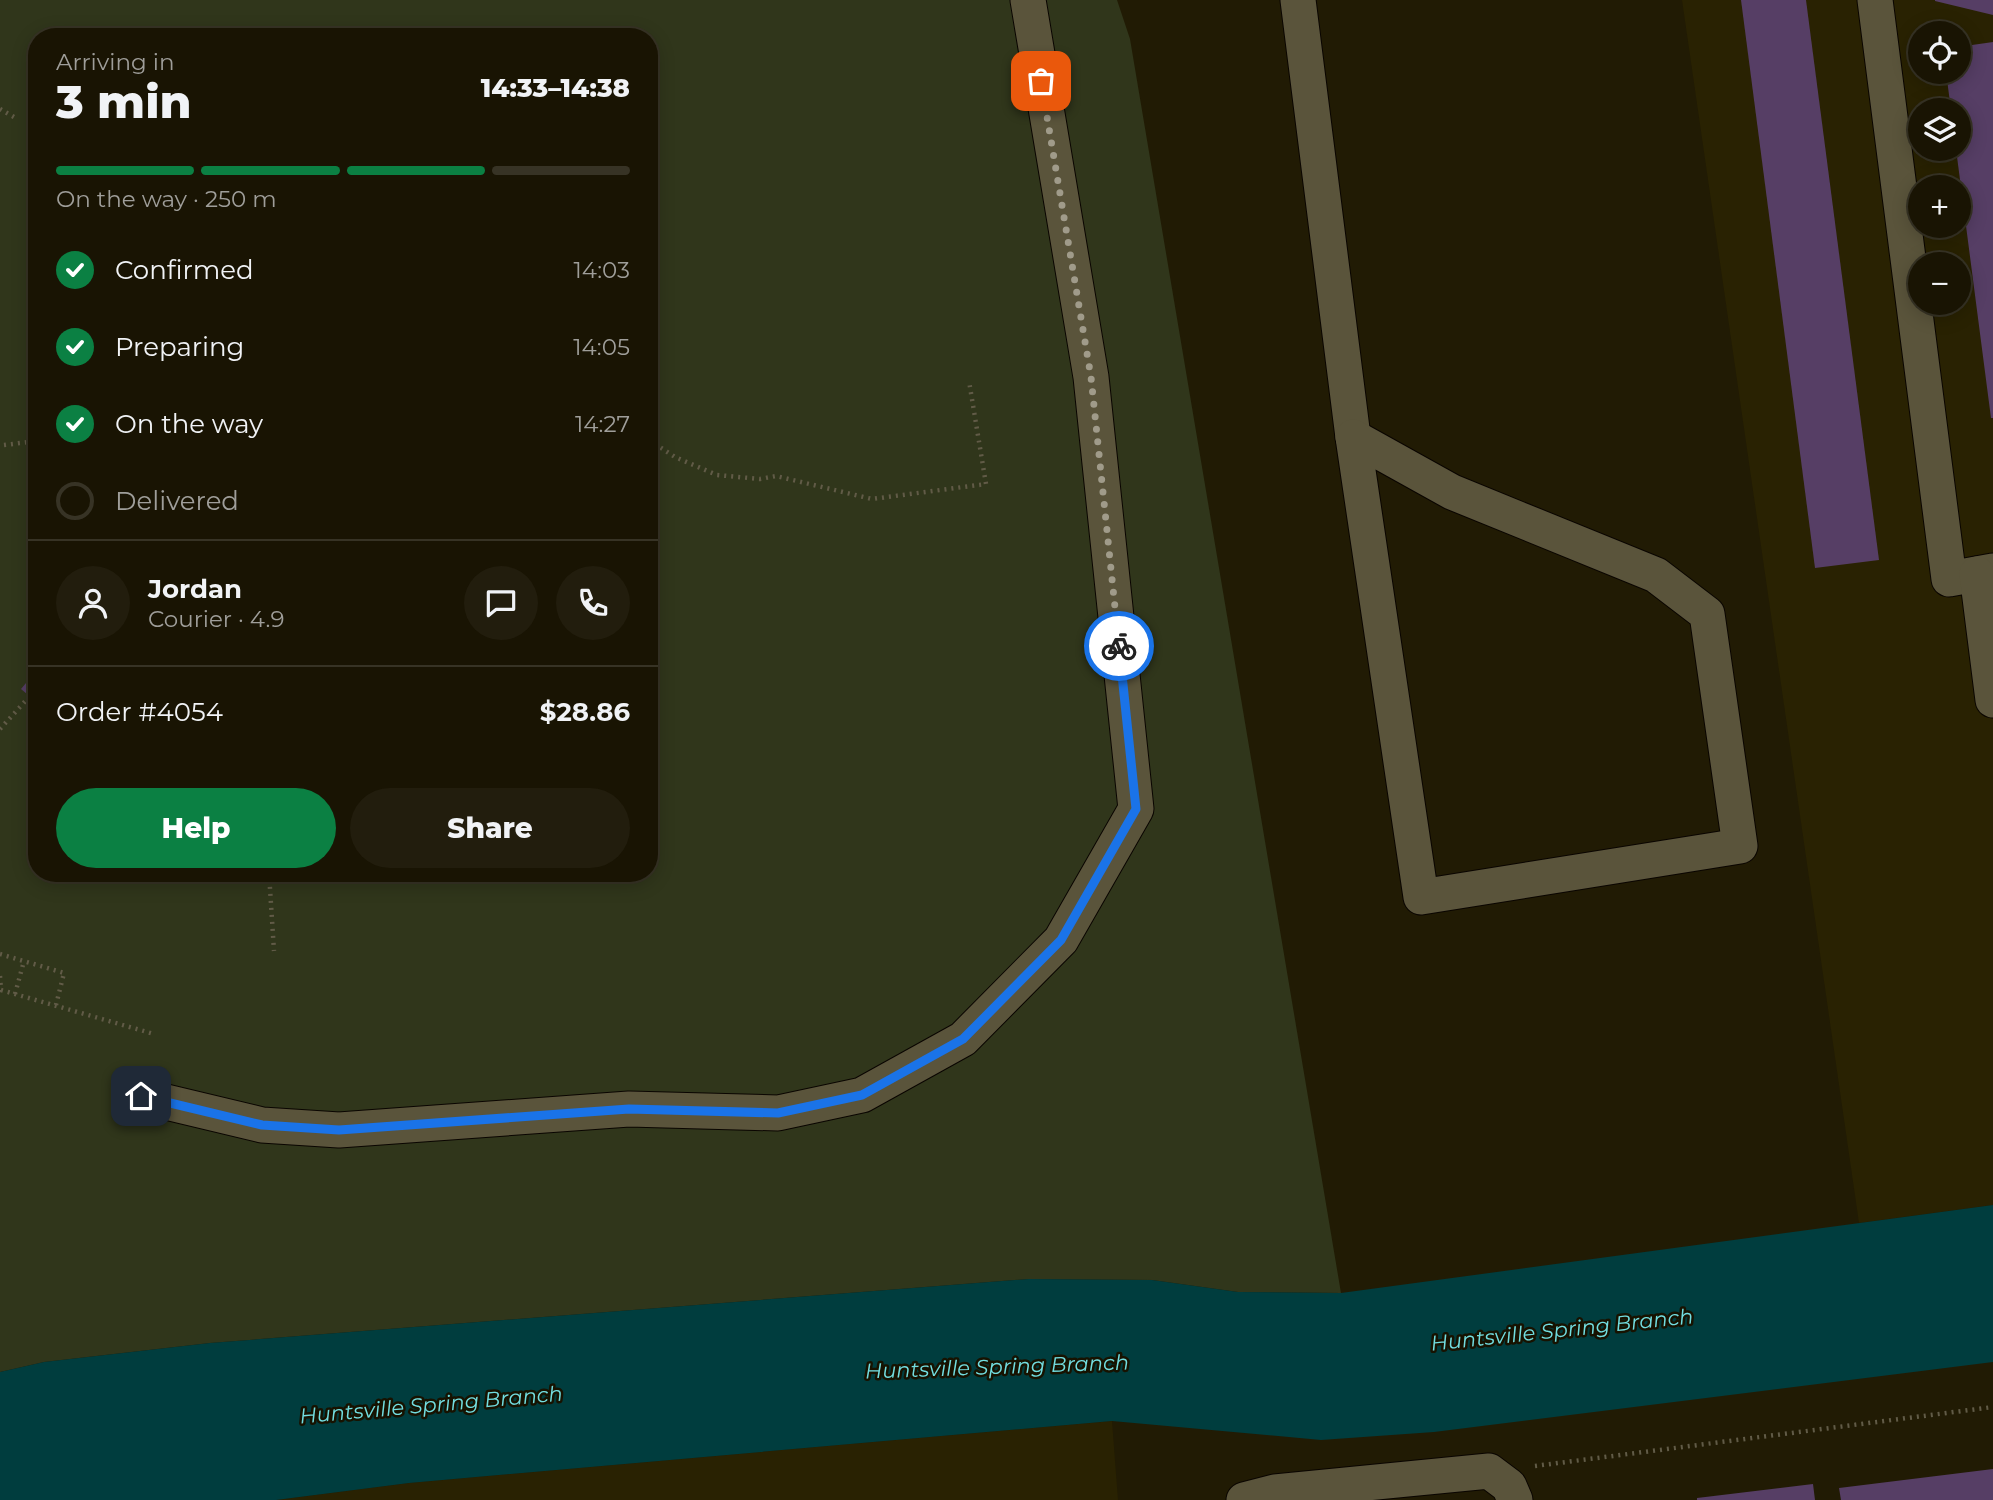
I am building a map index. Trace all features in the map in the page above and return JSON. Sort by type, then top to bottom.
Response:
[{"type":"street","points":[[141,1096],[262,1125],[339,1130],[629,1109],[778,1113],[862,1095],[963,1039],[1061,940],[1136,809],[1091,377],[1028,0]]},
{"type":"street","points":[[1298,0],[1353,437],[1421,897],[1740,846],[1707,614],[1656,575],[1452,492],[1353,437]]},
{"type":"street","points":[[1875,0],[1949,579],[1985,573],[1993,700]]},
{"type":"street","points":[[1244,1500],[1275,1492],[1489,1471],[1509,1486],[1515,1500]]},
{"type":"path","points":[[0,109],[14,117]]},
{"type":"path","points":[[658,446],[675,457],[717,475],[760,479],[776,476],[872,499],[986,484],[969,381]]},
{"type":"path","points":[[4,445],[28,442]]},
{"type":"path","points":[[0,729],[28,698]]},
{"type":"path","points":[[270,882],[274,951]]},
{"type":"path","points":[[621,882],[621,887]]},
{"type":"path","points":[[0,954],[64,973],[56,1005]]},
{"type":"path","points":[[15,994],[24,961]]},
{"type":"path","points":[[0,976],[1,990],[154,1034]]},
{"type":"path","points":[[1489,1471],[1993,1407]]},
{"type":"shaded area","points":[[1682,0],[1993,0],[1993,1205],[1859,1223]]},
{"type":"shaded area","points":[[1112,1421],[1118,1500],[276,1500],[409,1483]]},
{"type":"green space","points":[[0,0],[1117,0],[1130,39],[1341,1293],[1238,1292],[1152,1280],[1029,1279],[210,1343],[44,1362],[0,1372]]},
{"type":"water","name":"Huntsville Spring Branch","points":[[1993,1205],[1993,1362],[1434,1432],[1321,1440],[1112,1421],[409,1483],[276,1500],[0,1500],[0,1372],[44,1362],[210,1343],[1029,1279],[1152,1280],[1238,1292],[1341,1293]]},
{"type":"building","points":[[1741,0],[1806,0],[1879,560],[1815,568]]},
{"type":"building","points":[[1993,0],[1993,15],[1935,1]]},
{"type":"building","points":[[1993,42],[1993,418],[1968,238],[1971,238],[1971,175],[1959,175],[1958,161],[1971,161],[1971,98],[1949,98],[1948,84],[1971,84],[1971,45]]},
{"type":"building","points":[[28,681],[28,695],[21,689]]},
{"type":"building","points":[[1993,1469],[1993,1500],[1841,1500],[1839,1488]]},
{"type":"building","points":[[1813,1484],[1815,1500],[1697,1500],[1697,1498]]},
{"type":"way so far","points":[[1041,81],[1091,377],[1119,646]]},
{"type":"route","points":[[141,1096],[262,1125],[339,1130],[629,1109],[778,1113],[862,1095],[963,1039],[1061,940],[1136,809],[1119,646]]}]
